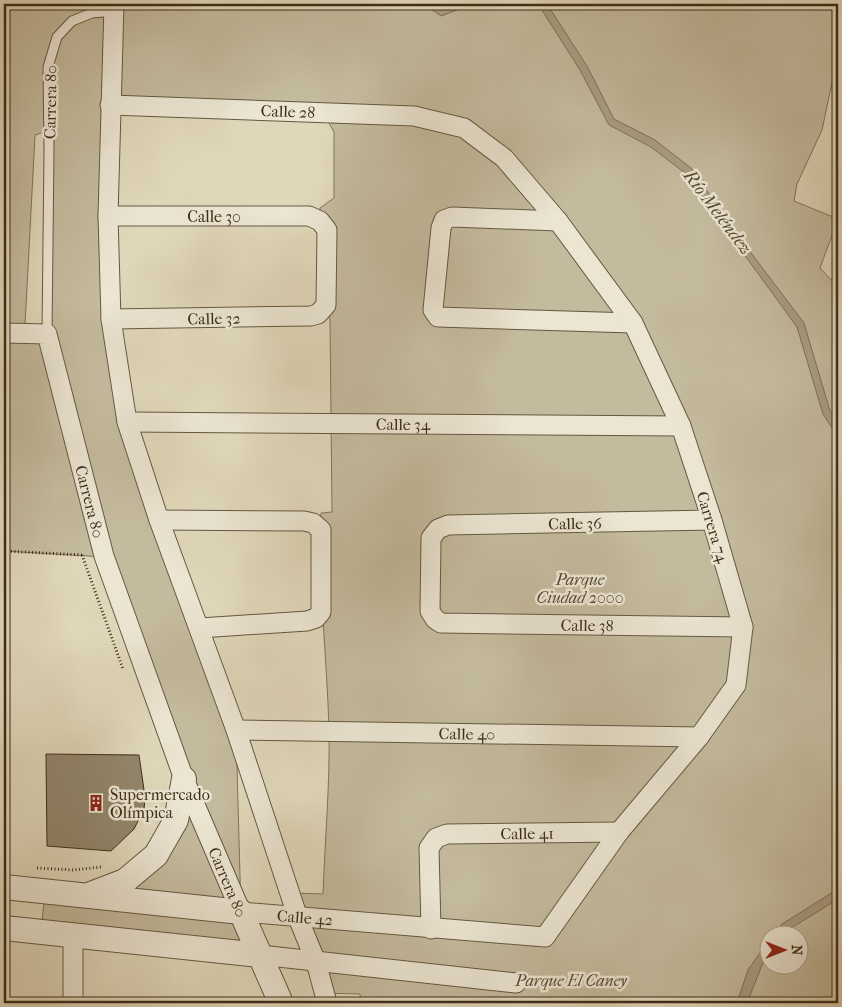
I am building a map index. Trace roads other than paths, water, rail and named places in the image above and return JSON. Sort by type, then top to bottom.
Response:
[{"type":"street","name":"Carrera 80","points":[[114,7],[108,216],[111,319],[127,422],[159,520],[236,730],[298,918],[316,962],[327,1003]]},
{"type":"street","name":"Calle 28","points":[[110,104],[414,116],[464,128]]},
{"type":"street","name":"Carrera 74","points":[[464,128],[504,158],[558,221],[632,323],[681,426],[712,520],[743,627],[736,685],[699,737],[619,832],[546,938]]},
{"type":"street","name":"Calle 30","points":[[108,216],[309,216],[320,221],[327,230],[326,306],[318,314]]},
{"type":"street","points":[[558,221],[452,217],[444,220],[441,228],[433,310],[438,317],[632,323]]},
{"type":"street","name":"Calle 32","points":[[111,319],[310,316],[318,314]]},
{"type":"street","points":[[4,333],[47,334]]},
{"type":"street","name":"Carrera 80","points":[[47,334],[104,556],[184,779],[280,1003]]},
{"type":"street","name":"Calle 34","points":[[127,422],[681,426]]},
{"type":"street","points":[[159,520],[314,523],[321,530],[322,612],[316,618],[307,621],[200,628]]},
{"type":"street","name":"Calle 36","points":[[435,619],[430,611],[431,538],[438,529],[448,525],[712,520]]},
{"type":"street","name":"Calle 38","points":[[435,619],[441,623],[743,627]]},
{"type":"street","name":"Calle 40","points":[[236,730],[699,737]]},
{"type":"street","points":[[87,895],[125,881],[156,855],[176,820],[184,779]]},
{"type":"street","name":"Calle 41","points":[[431,928],[429,848],[436,838],[447,834],[619,832]]},
{"type":"street","name":"Calle 42","points":[[4,887],[298,918],[546,938]]},
{"type":"street","points":[[4,928],[516,983]]},
{"type":"street","points":[[73,935],[73,1003]]},
{"type":"lane","name":"Carrera 80","points":[[47,334],[48,67],[57,37],[72,21],[114,7]]},
{"type":"water","points":[[424,4],[438,4],[442,7],[450,4],[473,4],[441,16]]},
{"type":"water","name":"Río Meléndez","points":[[536,4],[547,4],[587,66],[614,119],[655,140],[691,168],[739,237],[804,323],[830,411],[838,423],[838,437],[823,414],[797,327],[685,173],[651,147],[609,125],[580,70],[540,7]]},
{"type":"water","points":[[838,889],[838,899],[798,924],[782,924]]},
{"type":"water","points":[[760,953],[760,970],[747,1003],[737,1003],[748,970]]},
{"type":"place","name":"Supermercado Olímpica","points":[[96,803]]},
{"type":"park label","name":"Parque Ciudad 2000","points":[[580,588]]},
{"type":"park label","name":"Parque El Caney","points":[[571,980]]}]
